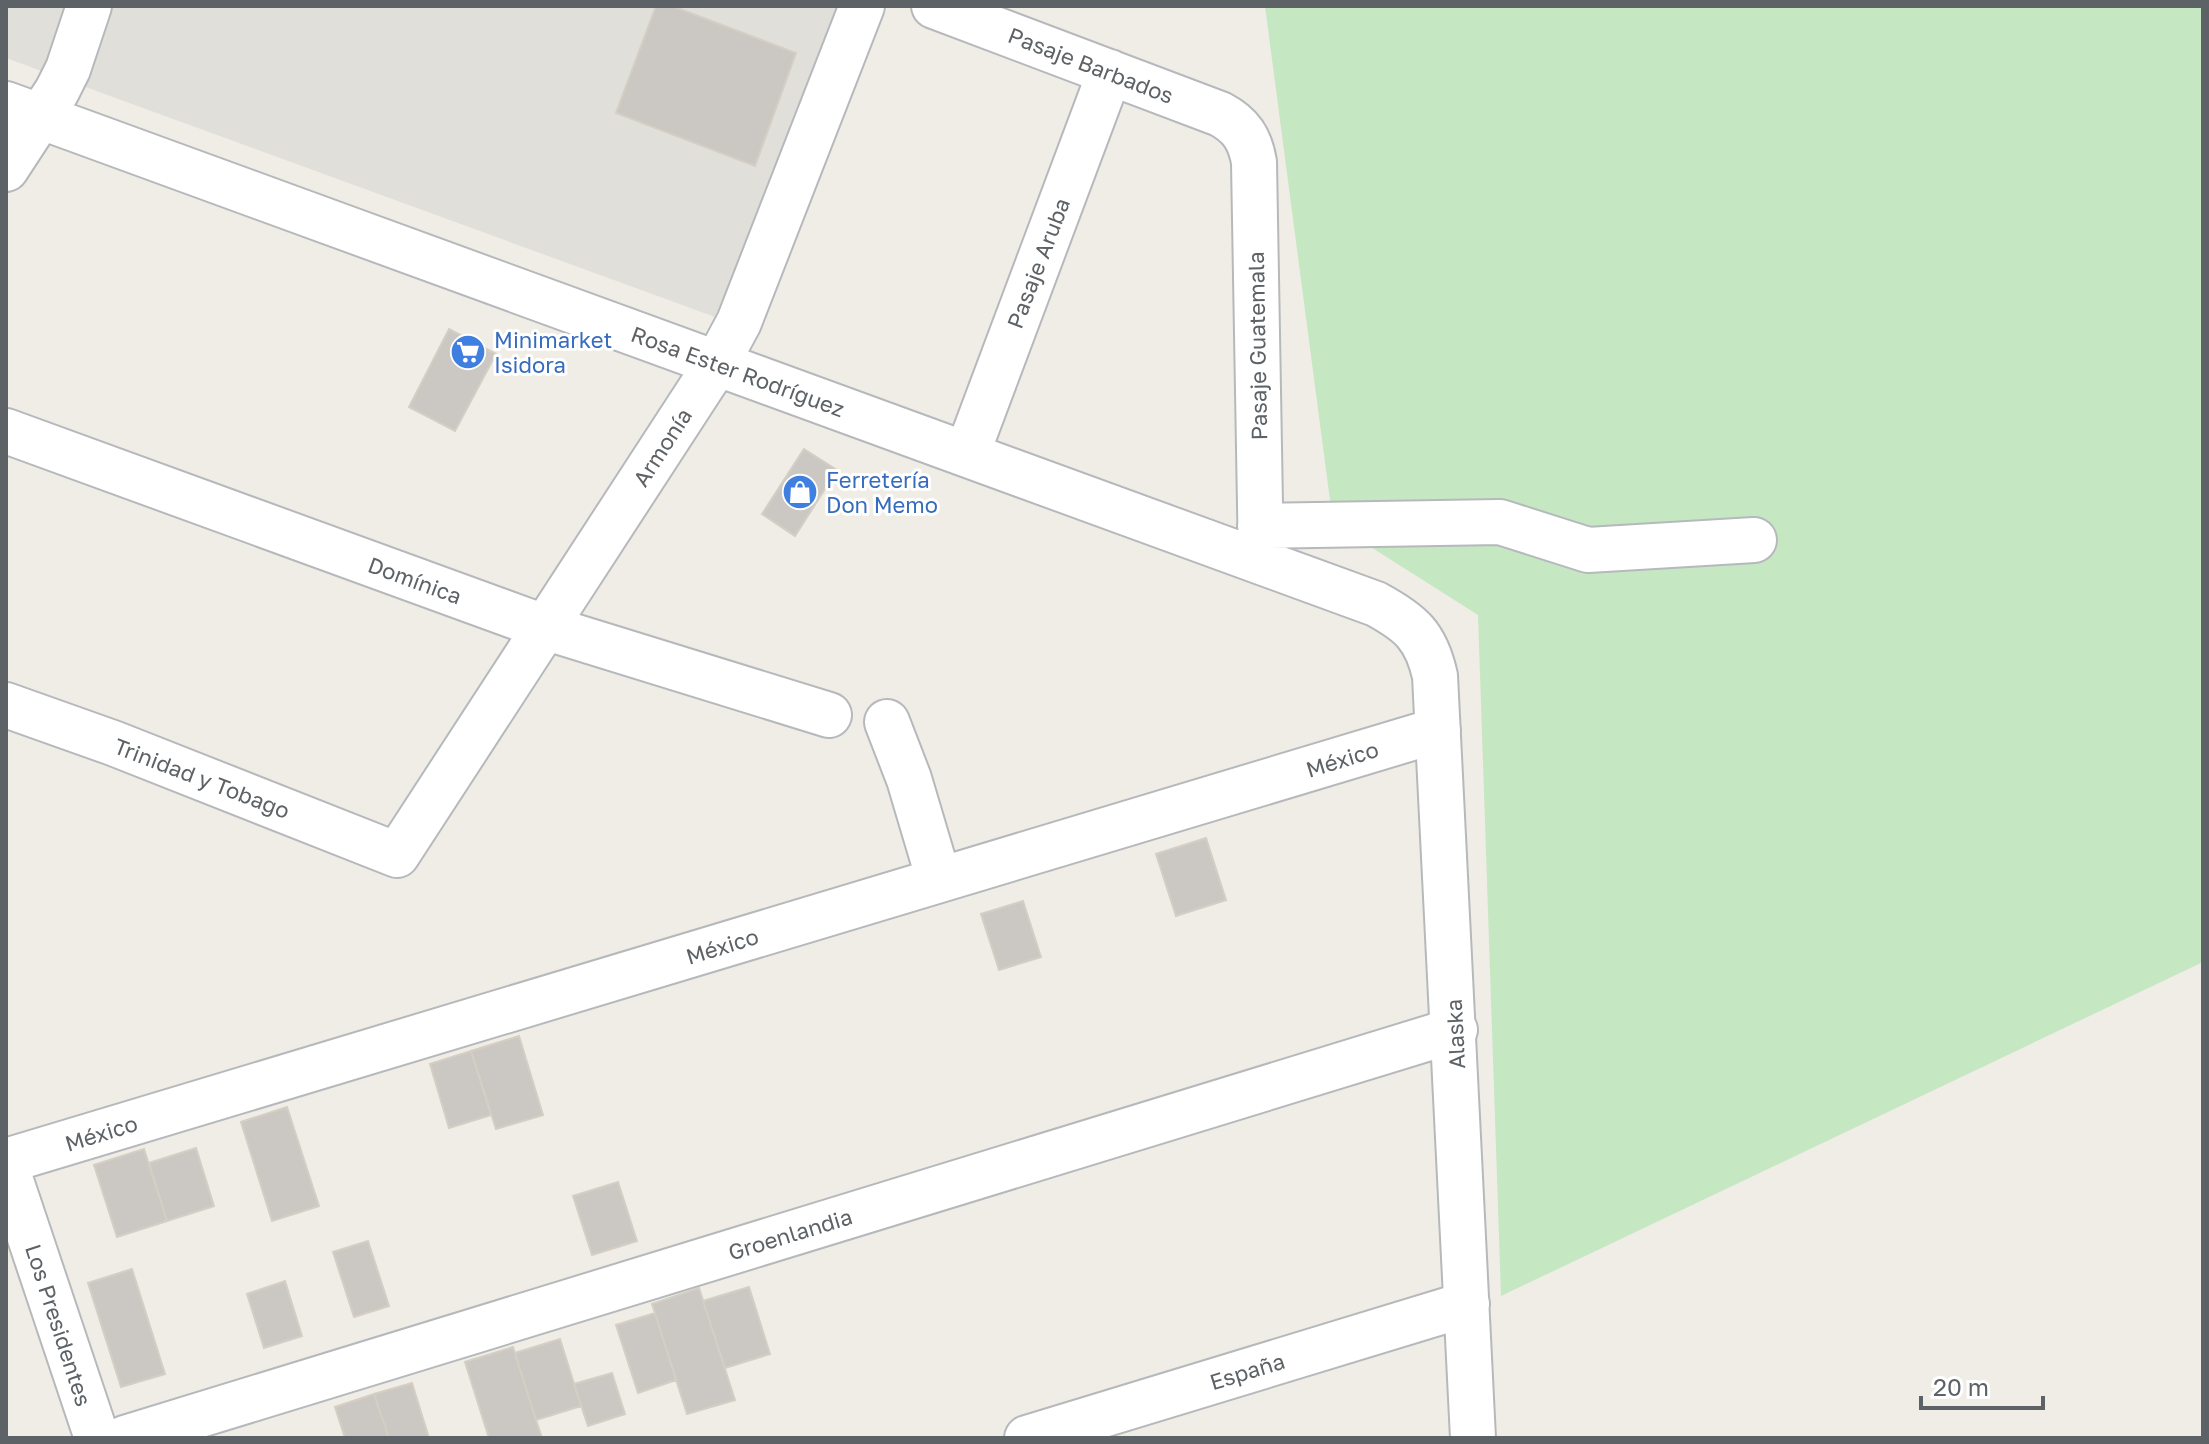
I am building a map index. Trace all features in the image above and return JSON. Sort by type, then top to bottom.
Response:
[{"type":"street","points":[[6,169],[24,110],[68,69],[89,6]]},
{"type":"street","name":"Armonía","points":[[397,855],[717,363],[739,322],[862,6]]},
{"type":"street","name":"Pasaje Barbados","points":[[934,6],[1220,114],[1234,121],[1244,132]]},
{"type":"street","name":"Pasaje Aruba","points":[[967,454],[1110,72]]},
{"type":"street","name":"Rosa Ester Rodríguez","points":[[24,110],[967,454],[1261,544],[1398,616],[1418,633]]},
{"type":"street","name":"Pasaje Guatemala","points":[[1244,132],[1254,162],[1261,544]]},
{"type":"street","name":"Domínica","points":[[6,431],[544,627],[829,715]]},
{"type":"street","points":[[1261,544],[1500,522],[1588,550],[1754,540]]},
{"type":"street","name":"Alaska","points":[[1418,633],[1431,656],[1435,676],[1473,1438]]},
{"type":"street","name":"Trinidad y Tobago","points":[[6,705],[113,743],[397,855]]},
{"type":"street","points":[[887,722],[909,779],[939,880]]},
{"type":"street","name":"México","points":[[6,1164],[1438,730]]},
{"type":"street","name":"Groenlandia","points":[[125,1438],[1455,1030]]},
{"type":"street","name":"Los Presidentes","points":[[6,1164],[97,1438]]},
{"type":"street","name":"España","points":[[1027,1438],[1467,1304]]},
{"type":"shaded area","points":[[6,6],[845,6],[715,317],[6,58]]},
{"type":"green space","points":[[1265,6],[2203,6],[2203,962],[1501,1296],[1478,615],[1333,523]]},
{"type":"building","points":[[656,6],[672,6],[796,53],[755,166],[616,113]]},
{"type":"building","points":[[449,329],[496,354],[455,431],[409,407]]},
{"type":"building","name":"Ferretería Don Memo","points":[[804,449],[837,470],[795,536],[762,514]]},
{"type":"building","points":[[1206,838],[1226,900],[1176,916],[1156,854]]},
{"type":"building","points":[[1023,901],[1041,957],[999,970],[981,914]]},
{"type":"building","points":[[519,1036],[543,1115],[496,1129],[471,1051]]},
{"type":"building","points":[[471,1051],[491,1115],[449,1128],[430,1064]]},
{"type":"building","points":[[287,1107],[319,1206],[272,1221],[241,1122]]},
{"type":"building","points":[[196,1148],[214,1206],[167,1221],[149,1163]]},
{"type":"building","points":[[144,1149],[167,1221],[117,1237],[94,1165]]},
{"type":"building","points":[[618,1182],[637,1241],[592,1255],[573,1196]]},
{"type":"building","points":[[368,1241],[389,1306],[354,1317],[333,1252]]},
{"type":"building","points":[[132,1269],[165,1374],[121,1387],[88,1283]]},
{"type":"building","points":[[285,1281],[302,1336],[264,1348],[247,1294]]},
{"type":"building","points":[[749,1287],[770,1354],[725,1368],[703,1301]]},
{"type":"building","points":[[699,1288],[735,1400],[687,1414],[652,1304]]},
{"type":"building","points":[[655,1313],[676,1380],[638,1393],[616,1325]]},
{"type":"building","points":[[560,1339],[581,1406],[536,1420],[515,1353]]},
{"type":"building","points":[[513,1347],[542,1438],[489,1438],[465,1362]]},
{"type":"building","points":[[612,1373],[625,1414],[588,1426],[574,1384]]},
{"type":"building","points":[[412,1383],[429,1438],[389,1438],[374,1394]]},
{"type":"building","points":[[374,1394],[389,1438],[345,1438],[335,1407]]},
{"type":"place","name":"Minimarket Isidora","points":[[468,352]]},
{"type":"place","name":"Ferretería Don Memo","points":[[800,492]]}]
